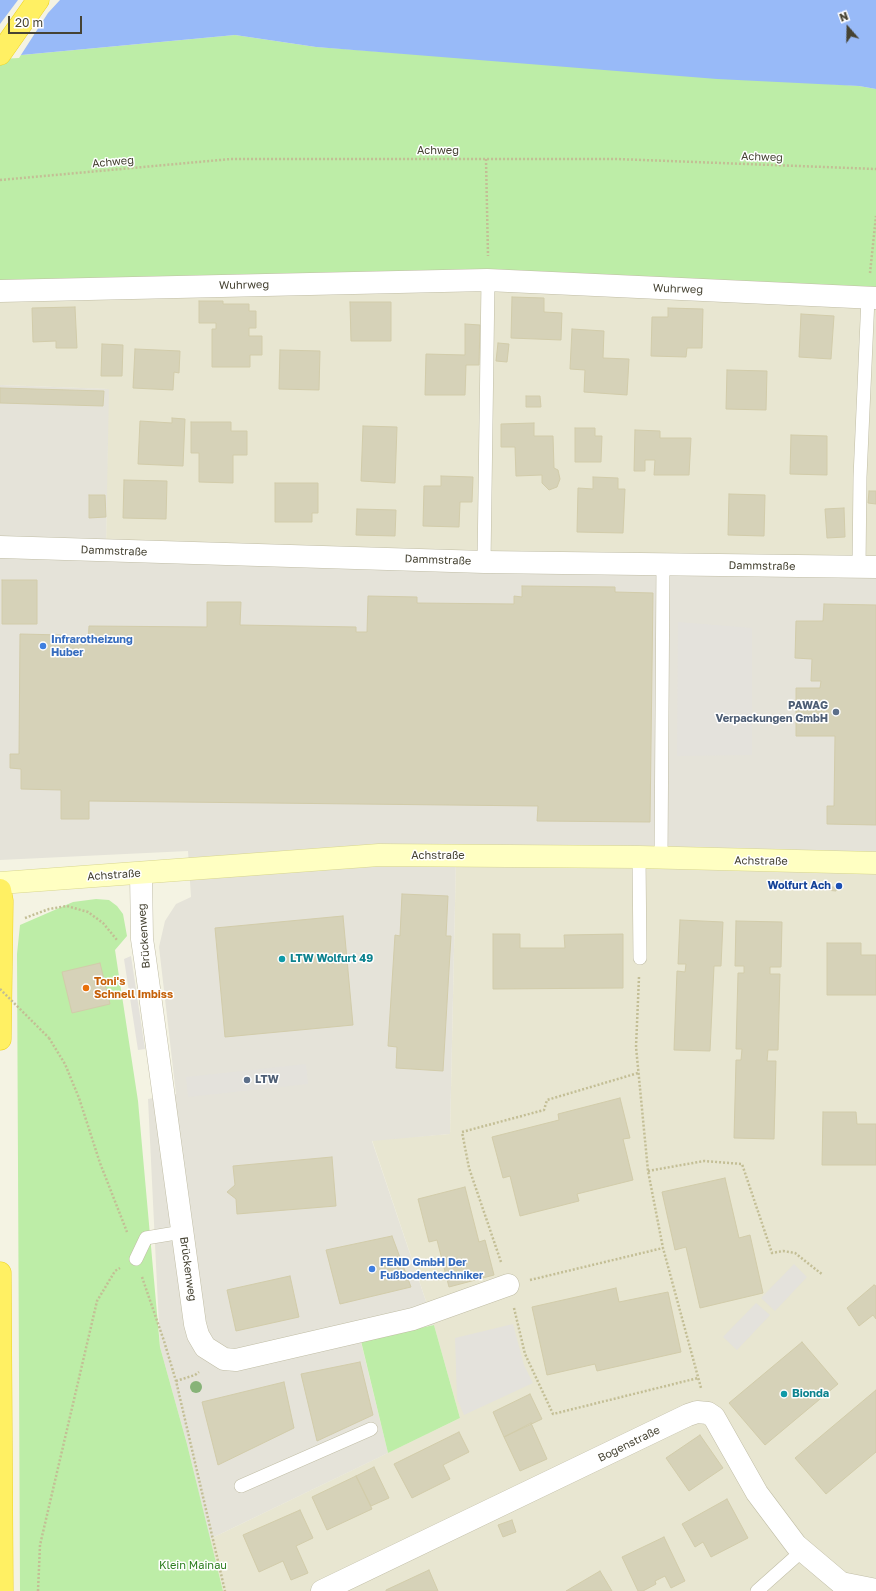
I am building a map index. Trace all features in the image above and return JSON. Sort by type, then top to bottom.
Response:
[{"type":"highway","points":[[0,54],[38,0]]},
{"type":"highway","points":[[0,890],[2,901],[0,1039]]},
{"type":"highway","points":[[0,1273],[2,1591]]},
{"type":"main road","name":"Achstraße","points":[[0,883],[380,855],[650,858],[876,863]]},
{"type":"street","name":"Wuhrweg","points":[[0,291],[488,281],[872,298]]},
{"type":"street","name":"Dammstraße","points":[[0,547],[484,562],[867,567]]},
{"type":"street","name":"Brückenweg","points":[[141,873],[142,939],[182,1232],[198,1335],[205,1347],[224,1359],[236,1360],[286,1350],[413,1319],[508,1285]]},
{"type":"street","name":"Bogenstraße","points":[[322,1591],[688,1414],[697,1412],[708,1413]]},
{"type":"street","points":[[708,1413],[714,1417],[720,1425],[757,1493],[796,1546],[842,1583],[876,1590]]},
{"type":"lane","points":[[484,562],[488,281]]},
{"type":"lane","points":[[867,567],[860,477],[872,298]]},
{"type":"lane","points":[[640,958],[650,858],[663,564]]},
{"type":"lane","points":[[136,1259],[146,1238],[182,1232]]},
{"type":"lane","points":[[241,1486],[370,1429]]},
{"type":"lane","points":[[756,1591],[802,1551]]},
{"type":"path","name":"Achweg","points":[[0,180],[231,159],[617,159],[876,169]]},
{"type":"path","points":[[486,159],[488,281]]},
{"type":"path","points":[[872,298],[876,216]]},
{"type":"path","points":[[23,919],[49,909],[67,906],[88,912],[103,923],[118,942],[142,939]]},
{"type":"path","points":[[640,958],[636,1048],[648,1171],[663,1248],[708,1413]]},
{"type":"path","points":[[0,989],[49,1038],[65,1064],[79,1098],[100,1164],[136,1259],[176,1381],[225,1591]]},
{"type":"path","points":[[638,1074],[547,1100],[544,1110],[462,1132],[469,1168],[508,1285],[525,1354],[554,1414],[698,1378]]},
{"type":"path","points":[[648,1171],[704,1161],[742,1164],[772,1253],[783,1251],[795,1253],[822,1275]]},
{"type":"path","points":[[508,1285],[663,1248]]},
{"type":"path","points":[[38,1591],[40,1545],[97,1301],[116,1271],[136,1259]]},
{"type":"path","points":[[176,1381],[195,1375],[204,1368]]},
{"type":"shaded area","points":[[487,280],[876,298],[876,567],[106,551],[108,389],[0,385],[0,291]]},
{"type":"shaded area","points":[[0,385],[109,389],[106,547],[876,566],[876,863],[456,858],[450,1134],[372,1141],[434,1325],[361,1342],[388,1453],[210,1539],[187,1444],[160,1347],[148,1099],[176,1094],[159,947],[165,921],[176,904],[191,897],[188,851],[0,860]]},
{"type":"shaded area","points":[[678,622],[752,628],[752,755],[677,756]]},
{"type":"shaded area","points":[[456,858],[876,863],[876,1591],[223,1591],[210,1539],[460,1418],[434,1325],[372,1140],[450,1134]]},
{"type":"shaded area","points":[[131,956],[145,1049],[138,1050],[124,959]]},
{"type":"shaded area","name":"LTW","points":[[306,1064],[308,1084],[188,1097],[186,1077]]},
{"type":"shaded area","points":[[794,1264],[807,1277],[775,1311],[761,1298]]},
{"type":"shaded area","points":[[756,1303],[770,1315],[737,1350],[723,1337]]},
{"type":"shaded area","points":[[513,1324],[524,1365],[533,1383],[464,1415],[457,1399],[455,1338]]},
{"type":"green space","points":[[235,35],[316,47],[859,86],[876,89],[876,299],[528,283],[0,293],[0,57]]},
{"type":"green space","name":"Klein Mainau","points":[[96,899],[109,900],[117,906],[123,914],[127,936],[115,950],[138,1101],[160,1347],[187,1444],[223,1591],[20,1591],[17,954],[20,925],[73,902]]},
{"type":"green space","points":[[434,1325],[460,1418],[388,1453],[361,1341]]},
{"type":"water","points":[[0,0],[876,0],[876,89],[859,86],[717,79],[316,47],[235,35],[0,57]]},
{"type":"pier","points":[[18,0],[60,0],[48,13],[19,58],[0,59],[0,24]]},
{"type":"building","points":[[512,297],[544,298],[544,312],[562,313],[561,340],[511,338]]},
{"type":"building","points":[[199,301],[223,301],[223,304],[249,304],[249,311],[256,311],[256,328],[249,328],[249,336],[262,336],[262,355],[250,355],[250,367],[212,367],[212,329],[216,329],[216,323],[199,323]]},
{"type":"building","points":[[350,302],[391,302],[391,341],[351,341]]},
{"type":"building","points":[[75,307],[77,348],[56,348],[56,341],[33,342],[32,308]]},
{"type":"building","points":[[668,308],[703,309],[702,348],[687,348],[686,357],[651,356],[652,317],[668,317]]},
{"type":"building","points":[[801,314],[834,316],[831,359],[799,357]]},
{"type":"building","points":[[465,324],[480,325],[479,365],[466,365],[465,395],[425,395],[426,354],[465,355]]},
{"type":"building","points":[[572,329],[604,331],[603,358],[629,359],[627,395],[584,392],[585,370],[570,369]]},
{"type":"building","points":[[498,343],[509,344],[507,362],[496,361]]},
{"type":"building","points":[[102,344],[123,345],[122,376],[101,376]]},
{"type":"building","points":[[135,349],[180,351],[179,373],[174,372],[173,390],[133,388]]},
{"type":"building","points":[[280,350],[320,351],[319,390],[279,389]]},
{"type":"building","points":[[727,370],[767,371],[766,410],[726,409]]},
{"type":"building","points":[[0,388],[104,391],[103,406],[0,403]]},
{"type":"building","points":[[526,396],[540,396],[541,407],[526,407]]},
{"type":"building","points":[[172,418],[185,419],[183,466],[138,464],[140,421],[172,423]]},
{"type":"building","points":[[191,422],[231,422],[231,431],[247,431],[247,455],[233,455],[233,483],[199,482],[199,453],[191,453]]},
{"type":"building","points":[[534,423],[534,436],[553,436],[554,468],[558,470],[560,479],[557,487],[549,490],[542,483],[542,475],[516,476],[515,447],[501,447],[501,424]]},
{"type":"building","points":[[363,426],[397,427],[395,483],[361,481]]},
{"type":"building","points":[[575,428],[595,428],[595,436],[602,436],[601,462],[575,462]]},
{"type":"building","points":[[635,430],[660,431],[660,438],[691,438],[689,475],[654,475],[655,460],[645,460],[645,471],[634,471]]},
{"type":"building","points":[[791,435],[827,436],[827,475],[790,474]]},
{"type":"building","points":[[441,476],[473,477],[472,502],[460,502],[459,527],[423,526],[424,486],[441,486]]},
{"type":"building","points":[[593,477],[618,478],[618,489],[625,489],[623,533],[577,532],[578,488],[593,489]]},
{"type":"building","points":[[124,480],[167,481],[166,519],[123,518]]},
{"type":"building","points":[[275,483],[318,483],[318,513],[312,513],[312,522],[275,522]]},
{"type":"building","points":[[869,491],[876,491],[876,504],[868,503]]},
{"type":"building","points":[[729,494],[765,495],[764,536],[728,535]]},
{"type":"building","points":[[89,495],[105,495],[106,517],[89,518]]},
{"type":"building","points":[[844,508],[845,537],[827,538],[825,509]]},
{"type":"building","points":[[357,509],[396,510],[395,536],[356,535]]},
{"type":"building","points":[[2,580],[37,580],[37,624],[2,624]]},
{"type":"building","points":[[522,586],[615,587],[615,592],[653,593],[650,822],[537,821],[538,806],[89,801],[89,819],[61,819],[61,790],[21,789],[21,769],[10,768],[10,754],[19,754],[20,634],[62,635],[62,644],[88,645],[89,626],[207,627],[207,602],[241,602],[240,625],[356,627],[356,632],[367,632],[368,596],[417,597],[417,603],[514,604],[514,596],[522,597]]},
{"type":"building","name":"PAWAG Verpackungen GmbH","points":[[824,604],[876,605],[876,825],[827,824],[827,806],[834,806],[835,736],[796,736],[796,688],[820,688],[821,681],[811,681],[812,659],[795,658],[796,621],[823,621]]},
{"type":"building","points":[[826,887],[836,887],[836,891],[826,890]]},
{"type":"building","points":[[402,894],[448,896],[446,936],[451,936],[443,1071],[396,1068],[397,1047],[388,1046],[395,935],[400,936]]},
{"type":"building","name":"LTW Wolfurt 49","points":[[343,916],[353,1025],[225,1037],[215,928]]},
{"type":"building","points":[[680,920],[723,922],[721,966],[714,966],[710,1051],[674,1050],[677,971],[685,972],[686,964],[678,964]]},
{"type":"building","points":[[736,921],[782,922],[781,967],[770,967],[770,974],[780,974],[778,1050],[768,1050],[767,1061],[776,1061],[774,1139],[734,1138],[736,1060],[741,1060],[742,1049],[736,1049],[738,973],[744,973],[744,966],[735,966]]},
{"type":"building","points":[[493,934],[520,934],[520,948],[565,948],[564,935],[623,934],[623,988],[493,989]]},
{"type":"building","points":[[827,943],[861,943],[861,955],[876,955],[876,995],[827,995]]},
{"type":"building","name":"Toni's Schnell Imbiss","points":[[100,963],[110,1004],[72,1013],[62,972]]},
{"type":"building","points":[[620,1098],[630,1138],[623,1139],[633,1180],[577,1194],[579,1201],[520,1216],[510,1176],[503,1178],[492,1137],[559,1120],[558,1114]]},
{"type":"building","points":[[823,1112],[856,1112],[857,1124],[876,1124],[876,1165],[822,1165]]},
{"type":"building","points":[[332,1157],[336,1206],[237,1214],[236,1199],[227,1192],[235,1185],[233,1166]]},
{"type":"building","points":[[725,1178],[739,1238],[750,1235],[763,1293],[700,1308],[686,1247],[675,1250],[662,1192]]},
{"type":"building","points":[[465,1187],[479,1242],[485,1240],[494,1275],[449,1287],[437,1240],[429,1242],[418,1199]]},
{"type":"building","points":[[392,1236],[411,1287],[340,1304],[326,1250]]},
{"type":"building","points":[[290,1276],[299,1317],[236,1331],[227,1290]]},
{"type":"building","points":[[874,1285],[876,1286],[876,1319],[873,1315],[859,1326],[847,1308]]},
{"type":"building","points":[[616,1288],[619,1302],[668,1292],[681,1352],[597,1371],[595,1364],[547,1375],[532,1307]]},
{"type":"building","name":"Bionda","points":[[802,1342],[838,1384],[765,1445],[729,1403]]},
{"type":"building","points":[[360,1362],[373,1415],[317,1441],[301,1374]]},
{"type":"building","points":[[284,1382],[294,1428],[218,1465],[202,1402]]},
{"type":"building","points":[[876,1390],[876,1452],[826,1494],[795,1458]]},
{"type":"building","points":[[530,1394],[542,1419],[504,1437],[493,1412]]},
{"type":"building","points":[[531,1423],[547,1459],[520,1471],[504,1437]]},
{"type":"building","points":[[459,1432],[469,1452],[443,1465],[450,1479],[412,1498],[394,1464]]},
{"type":"building","points":[[700,1435],[723,1468],[689,1491],[666,1458]]},
{"type":"building","points":[[374,1467],[389,1498],[371,1506],[356,1476]]},
{"type":"building","points":[[356,1476],[372,1509],[327,1530],[312,1497]]},
{"type":"building","points":[[727,1499],[748,1538],[711,1557],[703,1542],[695,1547],[682,1524]]},
{"type":"building","points":[[300,1510],[313,1538],[296,1546],[308,1573],[291,1580],[283,1561],[259,1572],[243,1535]]},
{"type":"building","points":[[512,1520],[516,1532],[503,1537],[498,1525]]},
{"type":"building","points":[[664,1537],[685,1581],[671,1588],[665,1576],[655,1581],[656,1584],[643,1591],[638,1591],[622,1557]]},
{"type":"building","points":[[429,1570],[438,1591],[386,1591],[386,1590]]},
{"type":"building","points":[[600,1571],[612,1591],[566,1591]]},
{"type":"place","name":"Infrarotheizung Huber","points":[[43,646]]},
{"type":"place","name":"PAWAG Verpackungen GmbH","points":[[836,712]]},
{"type":"place","name":"Wolfurt Ach","points":[[839,886]]},
{"type":"place","name":"LTW Wolfurt 49","points":[[282,959]]},
{"type":"place","name":"Toni's Schnell Imbiss","points":[[86,988]]},
{"type":"place","name":"LTW","points":[[247,1080]]},
{"type":"place","name":"FEND GmbH Der Fußbodentechniker","points":[[372,1269]]},
{"type":"place","name":"Bionda","points":[[784,1394]]}]
